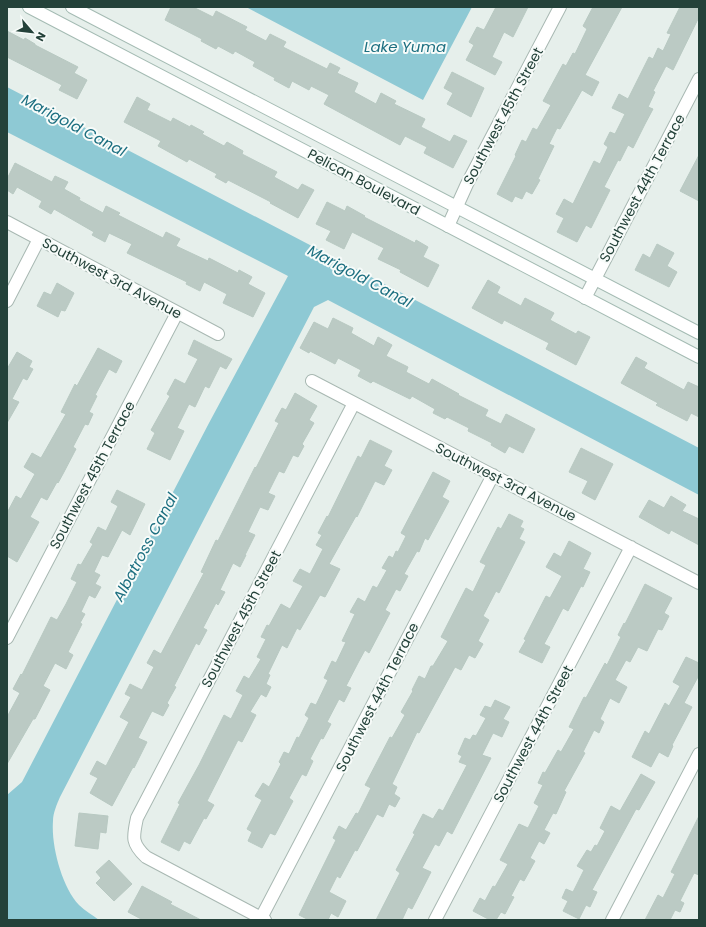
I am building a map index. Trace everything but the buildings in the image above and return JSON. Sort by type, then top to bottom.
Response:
[{"type":"street","name":"Pelican Boulevard","points":[[30,7],[699,357]]},
{"type":"street","name":"Pelican Boulevard","points":[[72,7],[699,333]]},
{"type":"street","name":"Southwest 45th Street","points":[[448,226],[456,207],[560,7]]},
{"type":"street","name":"Southwest 44th Terrace","points":[[586,298],[699,78]]},
{"type":"street","name":"Southwest 3rd Avenue","points":[[7,222],[218,334]]},
{"type":"street","points":[[7,301],[39,239]]},
{"type":"street","name":"Southwest 45th Terrace","points":[[7,638],[177,313]]},
{"type":"street","name":"Southwest 3rd Avenue","points":[[312,381],[699,583]]},
{"type":"street","name":"Southwest 45th Street","points":[[263,919],[146,857],[137,848],[133,837],[137,818],[354,403]]},
{"type":"street","name":"Southwest 44th Terrace","points":[[263,919],[493,475]]},
{"type":"street","name":"Southwest 44th Street","points":[[436,920],[630,547]]},
{"type":"street","points":[[612,920],[699,754]]},
{"type":"water","name":"Lake Yuma","points":[[246,7],[472,7],[423,100]]},
{"type":"water","points":[[7,87],[699,448],[699,495],[328,300],[314,307],[55,809],[53,821],[54,842],[59,866],[67,888],[79,905],[99,920],[7,920],[7,795],[22,782],[209,423],[288,276],[7,132]]},
{"type":"water label","name":"Marigold Canal","points":[[74,125]]},
{"type":"water label","name":"Marigold Canal","points":[[360,276]]},
{"type":"water label","name":"Albatross Canal","points":[[145,547]]}]
